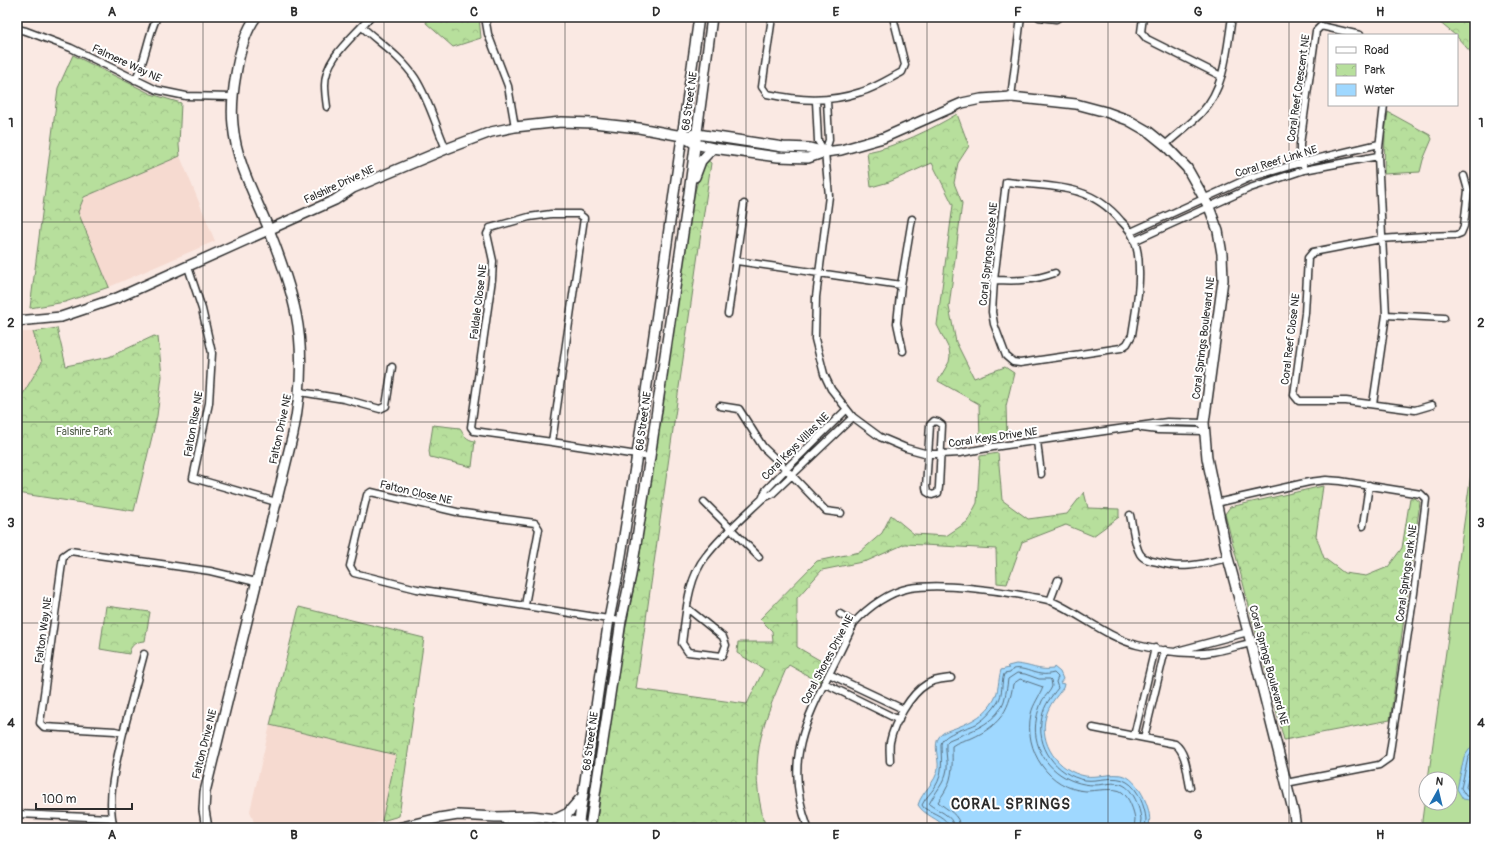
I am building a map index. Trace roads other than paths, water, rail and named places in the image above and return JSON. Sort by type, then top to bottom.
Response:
[{"type":"street","points":[[135,80],[140,72],[157,17]]},
{"type":"street","name":"Falton Drive NE","points":[[207,828],[204,810],[205,792],[293,434],[300,392],[300,338],[296,314],[279,255],[241,165],[233,126],[232,96],[239,55],[252,22],[256,17]]},
{"type":"street","points":[[327,107],[325,84],[329,68],[338,53],[370,17]]},
{"type":"street","points":[[485,17],[488,34],[508,86],[515,127]]},
{"type":"street","name":"68 Street NE","points":[[578,825],[609,619],[618,574],[637,455],[699,17]]},
{"type":"street","name":"68 Street NE","points":[[589,828],[621,621],[631,575],[650,456],[689,193],[712,17]]},
{"type":"street","points":[[772,17],[762,88],[767,94],[785,98],[816,101],[827,100],[860,92],[902,72],[905,65],[893,17]]},
{"type":"street","points":[[1011,97],[1020,17]]},
{"type":"street","points":[[1039,17],[1056,19],[1058,17]]},
{"type":"street","points":[[1143,17],[1140,28],[1141,32],[1147,39],[1221,76]]},
{"type":"street","points":[[1165,145],[1203,112],[1216,90],[1225,62],[1232,17]]},
{"type":"street","name":"Coral Reef Crescent NE","points":[[1304,170],[1300,153],[1300,144],[1316,31],[1321,26],[1356,34]]},
{"type":"street","points":[[362,27],[404,65],[415,79],[426,100],[446,150]]},
{"type":"street","name":"Falmere Way NE","points":[[17,29],[26,30],[71,48],[157,90],[186,96],[232,96]]},
{"type":"street","name":"Coral Springs Boulevard NE","points":[[682,136],[695,144],[713,148],[778,157],[808,158],[825,152],[841,150],[883,138],[962,103],[981,99],[1011,97],[1076,104],[1128,120],[1149,132],[1165,145],[1187,168],[1205,197],[1218,231],[1222,254],[1223,280],[1204,427],[1207,458],[1228,558],[1251,643],[1296,828]]},
{"type":"street","points":[[825,152],[829,140],[827,100]]},
{"type":"street","points":[[816,101],[818,141],[825,152]]},
{"type":"street","points":[[1373,404],[1386,315],[1378,156],[1384,106]]},
{"type":"street","name":"Falshire Drive NE","points":[[17,321],[61,317],[118,298],[335,200],[353,188],[491,132],[515,127],[561,122],[593,123],[640,128],[682,136]]},
{"type":"street","name":"Coral Springs Boulevard NE","points":[[682,136],[697,134],[783,147],[810,148],[825,152]]},
{"type":"street","name":"Coral Reef Link NE","points":[[1205,197],[1249,178],[1303,162],[1379,144]]},
{"type":"street","points":[[689,193],[701,161],[713,148]]},
{"type":"street","name":"Coral Keys Drive NE","points":[[825,152],[829,196],[814,324],[818,354],[824,374],[832,390],[852,417],[880,437],[906,448],[928,454],[960,453],[1167,422],[1204,427]]},
{"type":"street","name":"Coral Reef Link NE","points":[[1209,207],[1250,188],[1304,170],[1378,156]]},
{"type":"street","name":"Coral Reef Close NE","points":[[1432,405],[1415,410],[1346,401],[1299,401],[1294,395],[1305,313],[1308,258],[1312,252],[1381,239],[1456,235],[1461,233],[1464,226],[1468,190],[1464,176]]},
{"type":"street","name":"Coral Springs Close NE","points":[[1006,182],[1068,188],[1087,194],[1100,201],[1110,209],[1131,232],[1134,241],[1139,270],[1139,282],[1132,335],[1127,344],[1121,348],[1020,363],[1013,362],[1006,356],[994,324],[992,300],[1006,182]]},
{"type":"street","points":[[1131,232],[1205,197]]},
{"type":"street","points":[[728,314],[737,261],[744,204]]},
{"type":"street","points":[[1134,241],[1209,207]]},
{"type":"street","name":"Faldale Close NE","points":[[552,442],[584,218],[579,214],[550,214],[529,217],[490,228],[487,234],[493,261],[492,279],[471,427],[474,431],[650,456]]},
{"type":"street","points":[[904,351],[898,323],[901,285],[912,219]]},
{"type":"street","points":[[737,261],[901,285]]},
{"type":"street","name":"Falton Rise NE","points":[[188,266],[202,309],[212,353],[209,403],[193,478],[276,502]]},
{"type":"street","points":[[994,280],[1022,281],[1039,278],[1055,272]]},
{"type":"street","points":[[1386,315],[1444,318]]},
{"type":"street","points":[[300,392],[344,399],[380,409],[386,406],[392,367]]},
{"type":"street","points":[[720,406],[739,410],[763,448],[789,472],[826,511],[840,513]]},
{"type":"street","name":"Coral Keys Villas NE","points":[[789,472],[846,410]]},
{"type":"street","name":"Coral Keys Villas NE","points":[[687,608],[723,637],[726,646],[722,656],[688,652],[682,643],[687,608],[690,594],[696,573],[705,556],[762,499],[766,490],[852,417]]},
{"type":"street","points":[[934,422],[938,422],[942,425],[940,487],[938,493],[932,495],[927,492],[926,487],[928,454],[930,425],[934,422]]},
{"type":"street","points":[[1037,441],[1040,474]]},
{"type":"street","name":"Coral Springs Park NE","points":[[1216,503],[1309,482],[1326,480],[1369,485],[1421,494],[1426,499],[1414,593],[1389,758],[1386,762],[1379,765],[1286,783]]},
{"type":"street","points":[[1363,526],[1369,485]]},
{"type":"street","name":"Falton Close NE","points":[[525,605],[539,529],[535,523],[457,512],[371,492],[367,495],[350,566],[354,573],[416,589],[621,621]]},
{"type":"street","points":[[704,502],[732,528],[759,557]]},
{"type":"street","points":[[1130,515],[1138,549],[1140,554],[1146,560],[1168,566],[1184,567],[1228,558]]},
{"type":"street","name":"Falton Way NE","points":[[123,733],[115,731],[44,727],[40,723],[63,556],[70,551],[210,571],[256,582]]},
{"type":"street","points":[[1050,601],[1058,580]]},
{"type":"street","name":"Coral Shores Drive NE","points":[[808,828],[799,798],[797,767],[801,740],[805,727],[813,705],[854,623],[862,614],[891,594],[909,588],[937,587],[1001,591],[1050,601],[1071,611],[1120,640],[1138,646],[1192,654],[1251,643]]},
{"type":"street","points":[[840,614],[854,623]]},
{"type":"street","name":"Coral Shores Drive NE","points":[[1176,651],[1248,632]]},
{"type":"street","points":[[1134,736],[1155,648]]},
{"type":"street","points":[[1144,738],[1165,650]]},
{"type":"street","points":[[114,828],[112,818],[113,776],[144,654]]},
{"type":"street","points":[[829,674],[904,710]]},
{"type":"street","points":[[890,761],[890,743],[904,710],[914,695],[928,683],[939,679],[951,678]]},
{"type":"street","points":[[824,684],[899,720]]},
{"type":"street","points":[[1092,728],[1175,744],[1184,755],[1190,787]]},
{"type":"street","points":[[556,819],[568,813],[582,796]]},
{"type":"street","points":[[17,814],[112,818]]},
{"type":"street","points":[[398,828],[458,815],[495,817],[532,816],[556,819],[589,828]]},
{"type":"street","points":[[495,817],[546,828]]},
{"type":"water","points":[[1016,664],[1039,669],[1053,669],[1054,667],[1060,672],[1063,679],[1060,683],[1064,684],[1063,688],[1049,708],[1044,726],[1045,736],[1052,754],[1066,768],[1075,773],[1085,776],[1120,775],[1130,779],[1140,791],[1147,807],[1150,822],[1148,828],[946,828],[921,809],[918,805],[920,800],[937,773],[937,740],[945,732],[974,720],[983,713],[996,697],[1001,670]]},
{"type":"water","points":[[1475,736],[1475,801],[1463,799],[1458,791],[1464,757],[1474,743]]},
{"type":"district","name":"CORAL SPRINGS","points":[[1011,804]]},
{"type":"park label","name":"Falshire Park","points":[[84,431]]}]
